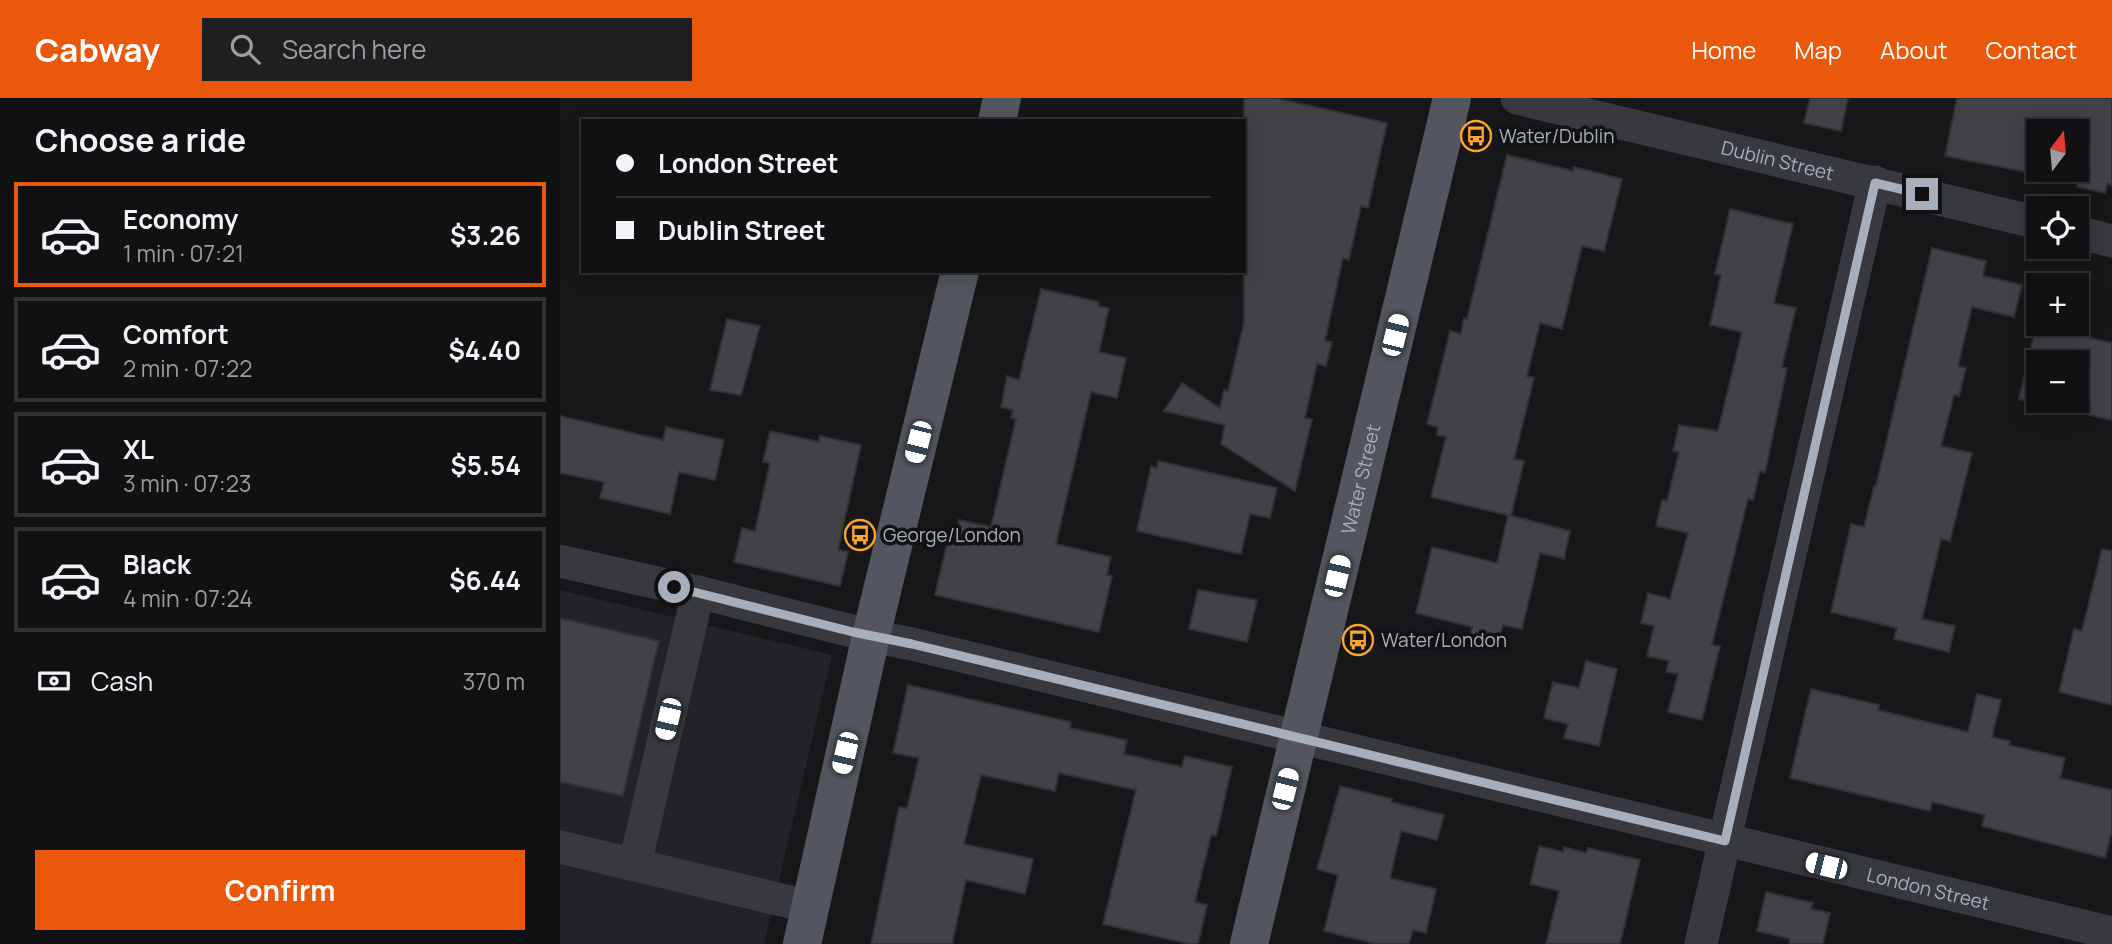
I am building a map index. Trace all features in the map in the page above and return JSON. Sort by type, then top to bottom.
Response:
[{"type":"main road","points":[[997,119],[1002,98]]},
{"type":"main road","name":"Water Street","points":[[1248,944],[1452,98]]},
{"type":"main road","points":[[803,944],[871,636],[960,273]]},
{"type":"street","name":"Dublin Street","points":[[1517,98],[2026,220]]},
{"type":"street","points":[[1701,944],[1875,183]]},
{"type":"street","points":[[2089,235],[2112,241]]},
{"type":"street","name":"London Street","points":[[560,561],[2112,933]]},
{"type":"street","points":[[635,864],[698,592]]},
{"type":"street","points":[[560,847],[811,907]]},
{"type":"shaded area","points":[[560,590],[832,655],[764,944],[560,944]]},
{"type":"building","points":[[1244,98],[1276,98],[1387,123],[1368,208],[1361,206],[1349,260],[1343,258],[1325,341],[1332,342],[1326,366],[1317,364],[1305,418],[1312,419],[1295,491],[1221,444],[1225,425],[1164,411],[1182,383],[1220,408],[1224,390],[1228,391],[1244,322]]},
{"type":"building","points":[[1810,98],[1848,98],[1841,131],[1804,123]]},
{"type":"building","points":[[1957,98],[2112,98],[2112,185],[2107,184],[2105,193],[2077,187],[2077,182],[2090,182],[2090,119],[2026,119],[2026,172],[1945,156]]},
{"type":"building","points":[[1507,155],[1573,171],[1574,167],[1622,179],[1604,251],[1582,246],[1562,329],[1540,323],[1527,376],[1534,378],[1514,459],[1524,461],[1511,516],[1431,497],[1446,437],[1437,435],[1438,427],[1427,424],[1450,331],[1461,334],[1464,318],[1467,319]]},
{"type":"building","points":[[1730,209],[1793,224],[1774,303],[1796,308],[1782,367],[1787,368],[1765,473],[1760,471],[1753,500],[1748,499],[1712,645],[1720,646],[1702,720],[1668,712],[1678,674],[1666,672],[1669,661],[1647,656],[1654,626],[1641,623],[1648,593],[1670,599],[1688,533],[1656,526],[1662,500],[1667,501],[1679,452],[1673,451],[1679,425],[1718,431],[1742,332],[1710,325],[1721,275],[1715,274]]},
{"type":"building","points":[[1932,248],[1986,261],[1983,276],[2022,285],[2014,317],[1972,307],[1958,366],[1966,368],[1959,396],[1954,395],[1941,446],[1972,453],[1950,541],[1941,539],[1922,619],[1955,626],[1949,652],[1894,639],[1897,628],[1831,612],[1851,524],[1864,527],[1876,486]]},
{"type":"building","points":[[1041,289],[1099,302],[1098,306],[1109,308],[1099,352],[1126,358],[1117,398],[1091,392],[1056,544],[1111,557],[1107,575],[1112,576],[1099,632],[935,595],[948,539],[955,540],[959,520],[991,527],[1016,419],[1011,418],[1013,410],[1001,407],[1007,376],[1019,380]]},
{"type":"building","points":[[727,319],[760,326],[741,395],[710,390]]},
{"type":"building","points":[[2034,336],[2081,336],[2112,343],[2112,420],[2081,413],[2089,413],[2089,350],[2030,350]]},
{"type":"building","points":[[2026,369],[2026,401],[2019,399]]},
{"type":"building","points":[[560,416],[663,440],[666,427],[724,440],[715,480],[679,472],[670,514],[600,498],[604,482],[560,473]]},
{"type":"building","points":[[770,431],[819,442],[820,436],[861,445],[838,550],[848,552],[840,586],[734,562],[742,528],[755,531],[770,463],[763,462]]},
{"type":"building","points":[[1158,461],[1277,488],[1270,518],[1250,514],[1241,554],[1137,531],[1151,466],[1157,468]]},
{"type":"building","points":[[1508,515],[1570,531],[1564,559],[1540,553],[1522,629],[1503,625],[1498,644],[1470,637],[1472,627],[1416,613],[1432,547],[1497,563]]},
{"type":"building","points":[[2102,549],[2112,551],[2112,705],[2059,692],[2074,629],[2082,631]]},
{"type":"building","points":[[1198,590],[1257,600],[1247,642],[1189,629]]},
{"type":"building","points":[[560,618],[659,641],[623,796],[560,782]]},
{"type":"building","points":[[1586,661],[1617,669],[1599,746],[1564,738],[1568,724],[1544,718],[1553,682],[1579,688]]},
{"type":"building","points":[[908,685],[1071,722],[1070,728],[1127,740],[1124,754],[1182,767],[1185,756],[1232,767],[1216,836],[1211,835],[1195,902],[1207,905],[1198,944],[1103,924],[1136,790],[1059,773],[1055,791],[981,775],[964,844],[1033,859],[1025,894],[966,880],[952,944],[871,944],[899,807],[907,808],[919,758],[893,753]]},
{"type":"building","points":[[1811,689],[1879,705],[1878,710],[1968,732],[1977,694],[2001,700],[1992,737],[2010,741],[2009,745],[2065,758],[2060,778],[2112,790],[2112,831],[2105,858],[1982,826],[1985,815],[1932,802],[1930,811],[1790,778]]},
{"type":"building","points":[[1340,786],[1444,815],[1437,840],[1401,831],[1390,878],[1436,889],[1426,933],[1413,930],[1409,944],[1376,944],[1324,931],[1338,875],[1317,869]]},
{"type":"building","points":[[1539,846],[1563,852],[1564,847],[1586,853],[1588,848],[1640,860],[1620,944],[1546,944],[1559,891],[1530,884]]},
{"type":"building","points":[[1766,892],[1813,903],[1811,909],[1830,913],[1823,944],[1789,944],[1790,939],[1757,931]]},
{"type":"place","name":"Water/Dublin","points":[[1476,136]]},
{"type":"place","name":"George/London","points":[[860,535]]},
{"type":"place","name":"Water/London","points":[[1358,640]]},
{"type":"route","points":[[674,587],[1725,841],[1875,183],[1922,194]]}]
